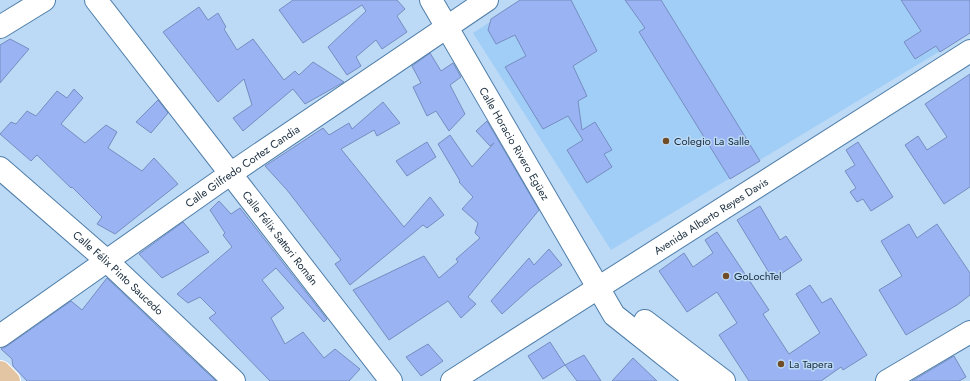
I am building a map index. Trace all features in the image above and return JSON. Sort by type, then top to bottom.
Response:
[{"type":"main road","points":[[0,372],[9,381]]},
{"type":"street","points":[[0,27],[44,0]]},
{"type":"street","name":"Calle Félix Sattori Román","points":[[96,0],[391,381]]},
{"type":"street","name":"Calle Horacio Rivero Egüez","points":[[431,0],[614,315],[697,381]]},
{"type":"street","name":"Calle Gilfredo Cortez Candia","points":[[0,336],[230,174],[487,0]]},
{"type":"street","name":"Avenida Alberto Reyes Davis","points":[[452,381],[970,51]]},
{"type":"street","name":"Calle Félix Pinto Saucedo","points":[[0,168],[107,261],[234,381]]},
{"type":"street","name":"Calle Horacio Rivero Egüez","points":[[598,287],[630,309],[724,381]]},
{"type":"street","points":[[887,381],[968,339]]},
{"type":"shaded area","name":"Colegio La Salle","points":[[524,0],[970,0],[970,33],[611,250],[473,33]]},
{"type":"building","points":[[293,0],[397,0],[405,9],[397,16],[407,32],[382,49],[376,40],[356,57],[361,66],[347,75],[328,47],[366,11],[362,5],[303,43],[279,10]]},
{"type":"building","points":[[520,0],[571,0],[597,51],[573,66],[587,96],[578,101],[582,130],[595,122],[612,150],[604,154],[612,167],[587,183],[567,150],[583,140],[568,116],[543,129],[505,67],[526,56],[515,35],[496,44],[488,30],[491,19]]},
{"type":"building","points":[[625,0],[661,0],[760,161],[730,179],[639,32],[645,28]]},
{"type":"building","points":[[901,0],[970,0],[970,33],[940,52],[936,46],[915,59],[904,42],[921,31]]},
{"type":"building","points":[[199,7],[208,20],[218,13],[226,27],[224,29],[237,50],[253,39],[284,80],[295,71],[299,75],[313,62],[344,82],[305,104],[293,89],[243,131],[233,118],[252,105],[244,79],[218,102],[163,32]]},
{"type":"building","points":[[10,39],[29,49],[0,83],[0,45]]},
{"type":"building","points":[[430,53],[441,71],[453,63],[461,77],[450,85],[465,114],[449,131],[436,111],[427,116],[413,87],[421,83],[412,66]]},
{"type":"building","points":[[970,74],[970,187],[944,204],[905,145],[918,136],[927,150],[947,137],[925,104]]},
{"type":"building","points":[[74,89],[83,98],[61,124],[85,143],[106,125],[117,132],[108,148],[142,171],[154,158],[178,184],[115,234],[97,224],[102,217],[37,155],[31,161],[0,134],[11,122],[16,124],[27,111],[36,116],[57,91],[67,98]]},
{"type":"building","points":[[158,100],[168,113],[151,133],[136,122]]},
{"type":"building","points":[[383,102],[400,123],[377,136],[374,130],[341,149],[404,227],[430,197],[444,215],[427,228],[423,225],[350,285],[335,264],[341,260],[287,190],[265,166],[323,128],[329,135],[349,123],[352,129]]},
{"type":"building","points":[[487,121],[539,210],[468,297],[476,304],[461,318],[448,301],[389,340],[353,290],[424,256],[439,278],[458,262],[456,259],[480,238],[475,233],[478,223],[462,209],[473,197],[459,182],[460,181],[438,144],[450,135],[472,167],[494,143],[490,146],[476,131]]},
{"type":"building","points":[[427,142],[436,157],[407,176],[396,161]]},
{"type":"building","points":[[858,142],[893,197],[871,211],[863,199],[857,202],[850,192],[856,188],[845,171],[855,165],[846,150]]},
{"type":"building","points":[[219,201],[231,214],[240,208],[327,319],[324,322],[276,268],[262,280],[284,308],[271,318],[285,344],[303,332],[324,358],[335,349],[360,369],[349,381],[270,381],[209,318],[216,313],[200,297],[188,303],[177,294],[232,247],[223,235],[225,233],[210,210]]},
{"type":"building","points":[[760,206],[780,240],[786,236],[802,260],[773,279],[737,220]]},
{"type":"building","points":[[183,222],[209,252],[162,278],[139,254]]},
{"type":"building","points":[[909,224],[917,238],[937,224],[970,273],[970,295],[957,305],[906,335],[879,290],[902,276],[881,241]]},
{"type":"building","points":[[717,232],[769,310],[763,314],[789,354],[820,333],[796,294],[810,285],[822,303],[831,298],[867,355],[843,370],[841,367],[821,381],[749,381],[719,335],[737,323],[717,292],[687,312],[659,271],[684,253],[693,267],[713,253],[705,240]]},
{"type":"building","points":[[549,249],[562,265],[531,288],[502,314],[491,301],[529,258],[534,265]]},
{"type":"building","points":[[107,278],[216,381],[27,381],[13,366],[12,359],[1,349],[71,301],[82,310]]},
{"type":"building","points":[[550,342],[565,365],[543,379],[528,356]]},
{"type":"building","points":[[428,344],[443,361],[421,376],[406,357]]},
{"type":"building","points":[[584,355],[601,381],[577,381],[565,365]]},
{"type":"building","points":[[954,356],[966,377],[959,381],[912,381]]},
{"type":"building","points":[[633,358],[657,381],[612,381]]},
{"type":"place","name":"Colegio La Salle","points":[[666,141]]},
{"type":"place","name":"GoLochTel","points":[[726,276]]},
{"type":"place","name":"La Tapera","points":[[781,364]]}]
